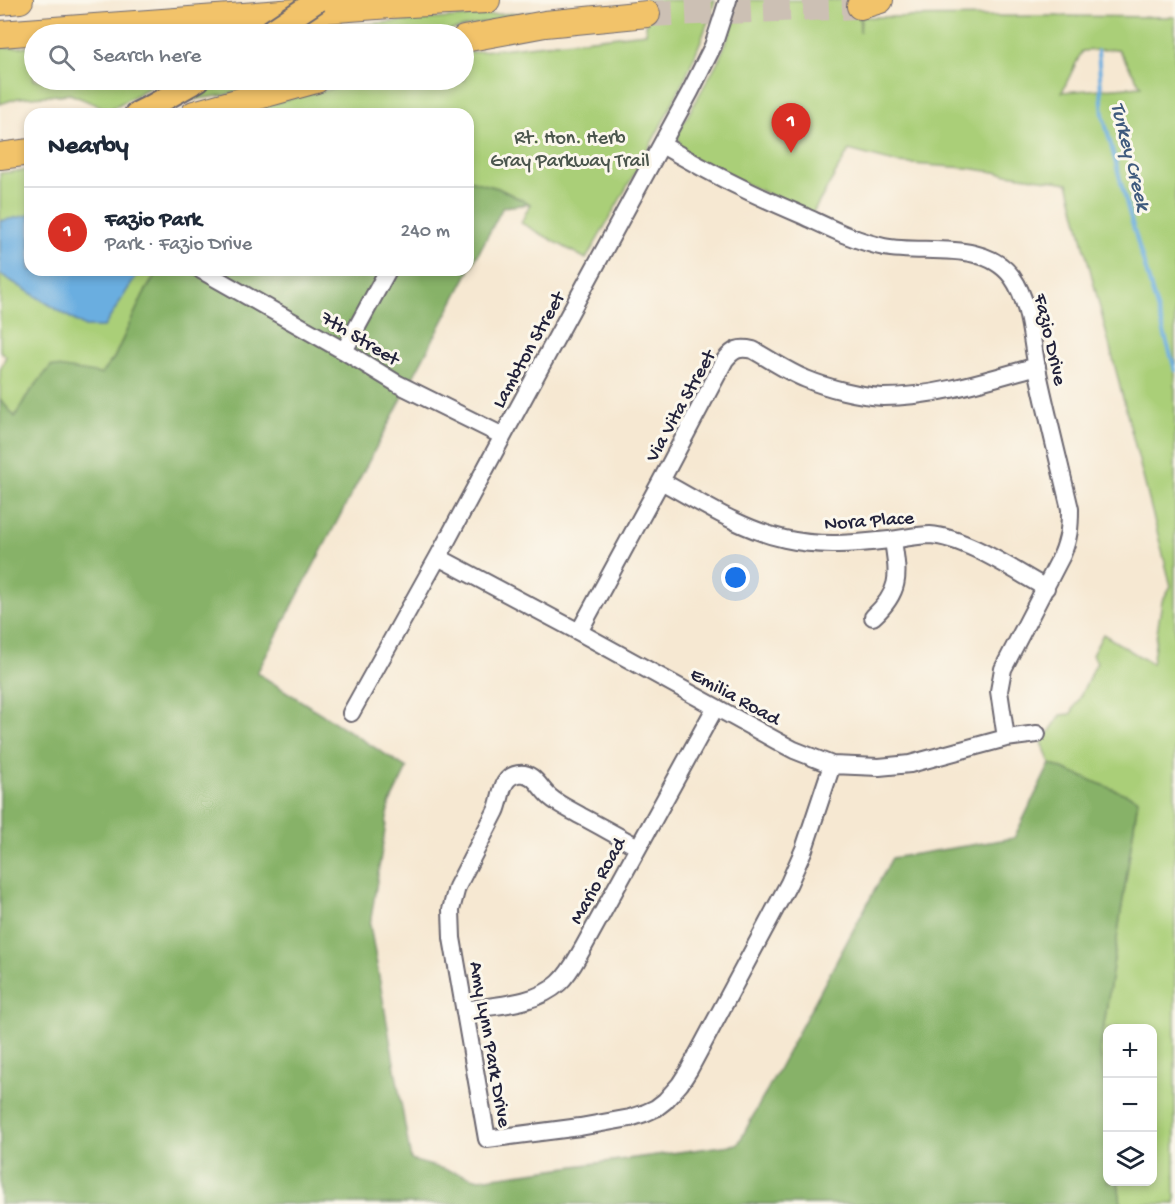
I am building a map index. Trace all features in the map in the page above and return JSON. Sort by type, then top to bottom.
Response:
[{"type":"highway","points":[[0,2],[20,0]]},
{"type":"highway","points":[[134,24],[487,0]]},
{"type":"highway","points":[[474,37],[545,24],[647,14]]},
{"type":"highway","points":[[0,34],[24,32]]},
{"type":"highway","points":[[216,108],[280,90]]},
{"type":"highway","points":[[0,156],[24,153]]},
{"type":"main road","points":[[282,24],[318,0]]},
{"type":"main road","points":[[148,108],[180,90]]},
{"type":"street","name":"Lambton Street","points":[[351,713],[662,145],[713,46],[728,0]]},
{"type":"street","name":"Fazio Drive","points":[[662,145],[740,187],[868,243],[894,248],[979,254],[1002,266],[1019,287],[1024,299],[1070,509],[1068,540],[1000,680],[999,701],[1006,738]]},
{"type":"street","name":"7th Street","points":[[212,276],[398,384],[502,436]]},
{"type":"street","points":[[344,351],[385,276]]},
{"type":"street","name":"Via Vita Street","points":[[579,632],[662,482],[725,360],[737,349],[753,350],[806,379],[862,395],[881,397],[932,392],[976,383],[1037,366]]},
{"type":"street","name":"Nora Place","points":[[662,482],[737,521],[784,539],[840,545],[930,535],[964,543],[1046,588]]},
{"type":"street","points":[[873,617],[889,601],[897,581],[893,540]]},
{"type":"street","name":"Emilia Road","points":[[438,557],[794,750],[832,765],[879,767],[902,765],[1006,738],[1037,734]]},
{"type":"street","name":"Mario Road","points":[[465,1010],[523,1001],[547,992],[568,974],[715,708]]},
{"type":"street","name":"Amy Lynn Park Drive","points":[[638,847],[551,799],[532,777],[526,774],[519,774],[507,780],[503,786],[500,802],[463,874],[451,910],[452,938],[487,1139],[580,1127],[645,1113],[656,1108],[673,1093],[689,1070],[789,883],[804,849],[832,765]]},
{"type":"green space","name":"Rt. Hon. Herb Gray Parkway Trail","points":[[646,0],[715,0],[694,59],[676,96],[586,259],[521,223],[530,204],[498,188],[474,182],[474,108],[256,108],[326,90],[474,90],[474,52],[646,33]]},
{"type":"green space","points":[[740,0],[859,0],[860,33],[861,17],[1175,17],[1175,1204],[1121,1204],[1119,1186],[1157,1186],[1157,1024],[1104,1024],[1138,800],[1050,764],[1042,742],[1061,715],[1071,714],[1097,662],[1092,655],[1103,634],[1152,664],[1162,601],[1171,586],[1068,183],[967,168],[898,163],[849,150],[812,214],[675,152],[680,144],[677,135],[719,59],[731,31]],"holes":[[[1118,49],[1141,86],[1062,92],[1082,51]]]},
{"type":"green space","points":[[531,12],[474,25],[367,24]]},
{"type":"green space","points":[[24,47],[24,90],[145,90],[113,108],[104,108],[70,94],[18,98],[0,104],[0,48]]},
{"type":"green space","points":[[206,90],[243,90],[225,95],[190,100]]},
{"type":"green space","points":[[24,171],[24,276],[154,276],[143,295],[114,358],[101,374],[26,397],[15,417],[0,399],[0,370],[6,356],[0,351],[0,173]]},
{"type":"green space","points":[[474,182],[498,188],[530,204],[503,207],[474,262]]},
{"type":"green space","points":[[155,276],[467,276],[257,673],[407,768],[389,805],[370,925],[411,1160],[479,1179],[738,1144],[892,858],[1014,838],[1050,764],[1138,799],[1100,1052],[1103,1072],[1103,1186],[1119,1186],[1121,1204],[0,1204],[0,399],[15,417],[26,397],[51,366],[101,374],[114,358],[143,295]]},
{"type":"green space","points":[[1103,1032],[1103,1075],[1100,1052]]},
{"type":"water","points":[[24,216],[24,276],[136,276],[104,327],[85,327],[0,274],[0,221]]},
{"type":"waterway","name":"Turkey Creek","points":[[1098,51],[1103,115],[1175,370]]},
{"type":"tunnel","points":[[647,14],[860,6]]},
{"type":"place","name":"Fazio Park","points":[[791,153]]}]
